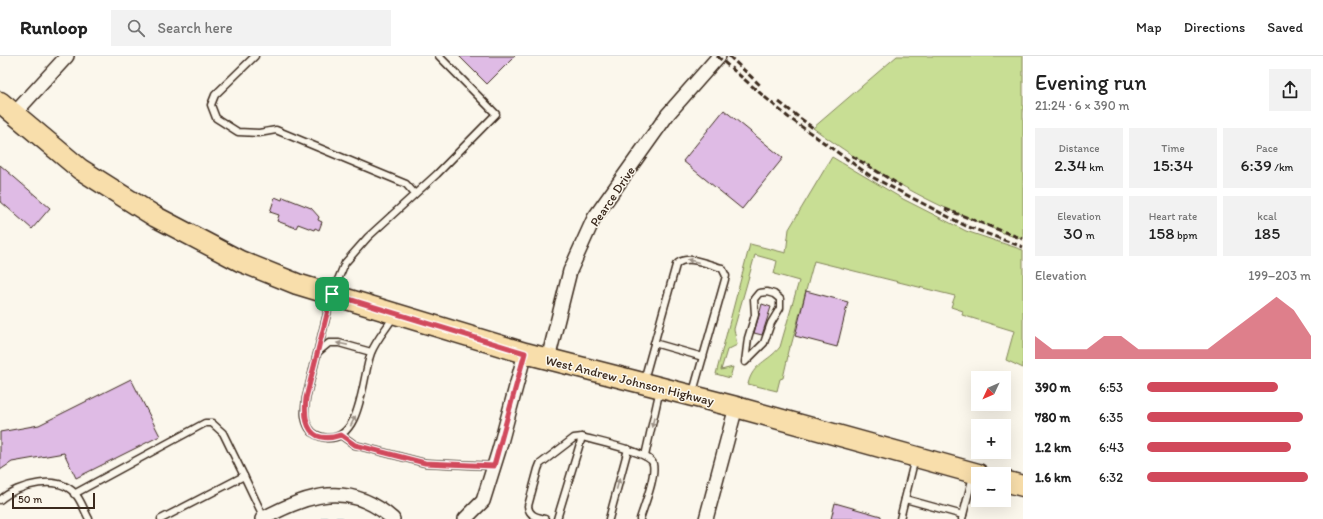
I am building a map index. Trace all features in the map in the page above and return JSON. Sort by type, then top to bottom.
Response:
[{"type":"main road","name":"West Andrew Johnson Highway","points":[[7,108],[80,169],[156,217],[240,261],[297,284],[525,353],[736,407],[971,473]]},
{"type":"main road","points":[[1011,483],[1023,486]]},
{"type":"street","points":[[7,108],[67,56]]},
{"type":"street","name":"Pearce Drive","points":[[548,358],[570,271],[594,218],[668,114],[719,56]]},
{"type":"street","points":[[465,519],[483,501],[525,353]]},
{"type":"street","points":[[706,519],[736,407]]},
{"type":"street","points":[[263,518],[283,508],[322,494],[343,496],[366,501],[393,519]]},
{"type":"lane","points":[[255,56],[215,95],[211,105],[216,118],[238,132],[259,133],[276,130],[406,184],[414,193]]},
{"type":"lane","points":[[396,314],[372,352],[354,420],[348,430],[341,435],[332,438],[321,438],[312,433],[306,423],[304,414],[306,398],[332,294],[346,263],[368,237],[414,193],[433,178],[496,114],[439,56]]},
{"type":"lane","points":[[645,456],[652,385],[654,343],[676,265],[687,259],[722,268],[726,276],[692,396]]},
{"type":"lane","points":[[767,292],[774,294],[780,300],[780,308],[771,322],[764,343],[745,362],[748,338],[755,315],[754,298],[760,293],[767,292]]},
{"type":"lane","points":[[317,354],[322,347],[329,343],[340,343],[372,352]]},
{"type":"lane","points":[[654,343],[703,357]]},
{"type":"lane","points":[[74,494],[80,489],[205,423],[212,423],[223,433],[263,518]]},
{"type":"lane","points":[[341,435],[355,445],[425,463],[494,466]]},
{"type":"lane","points":[[545,519],[532,515],[528,506],[540,464],[574,438],[582,437],[628,449],[645,456],[653,463],[653,472],[640,519]]},
{"type":"lane","points":[[557,519],[582,437]]},
{"type":"lane","points":[[609,519],[628,449]]},
{"type":"lane","points":[[900,519],[916,457]]},
{"type":"lane","points":[[161,519],[244,476]]},
{"type":"lane","points":[[0,500],[20,488],[50,483],[60,485],[77,496],[89,519]]},
{"type":"lane","points":[[905,499],[963,517],[971,491]]},
{"type":"green space","points":[[897,56],[1023,56],[1023,239],[1003,233],[960,215],[895,182],[813,128]]},
{"type":"green space","points":[[832,157],[903,199],[966,231],[1023,250],[1023,368],[1006,360],[1014,331],[962,315],[963,311],[951,307],[955,296],[814,261],[791,346],[789,347],[783,378],[780,379],[777,391],[748,384],[753,371],[780,347],[799,281],[774,274],[777,261],[755,255],[734,329],[737,345],[727,350],[721,370],[733,367],[730,378],[716,374],[750,244],[786,253],[789,229]]},
{"type":"building","points":[[459,56],[515,56],[487,84]]},
{"type":"building","points":[[724,110],[783,158],[742,209],[683,161]]},
{"type":"building","points":[[0,165],[50,208],[32,229],[0,201]]},
{"type":"building","points":[[275,197],[282,200],[283,197],[311,208],[319,217],[318,220],[322,222],[319,230],[315,228],[314,230],[298,224],[296,228],[277,221],[279,215],[270,212]]},
{"type":"building","points":[[806,291],[848,302],[837,347],[795,336]]},
{"type":"building","points":[[762,304],[771,307],[762,335],[754,333]]},
{"type":"building","points":[[131,379],[160,436],[76,478],[64,453],[12,462],[0,470],[0,432],[39,425]]},
{"type":"building","points":[[835,503],[881,516],[881,519],[831,519]]},
{"type":"waterway","points":[[323,519],[342,519]]},
{"type":"railway","points":[[717,56],[788,117],[872,177],[966,226],[1023,247]]},
{"type":"railway","points":[[729,56],[761,86]]},
{"type":"railway","points":[[779,102],[813,128]]},
{"type":"railway","points":[[852,156],[901,186]]},
{"type":"railway","points":[[945,209],[1023,239]]},
{"type":"route","points":[[332,294],[525,353],[494,466],[466,466],[425,463],[355,445],[341,435],[332,438],[321,438],[312,433],[306,423],[304,414],[306,398],[332,294]]}]
